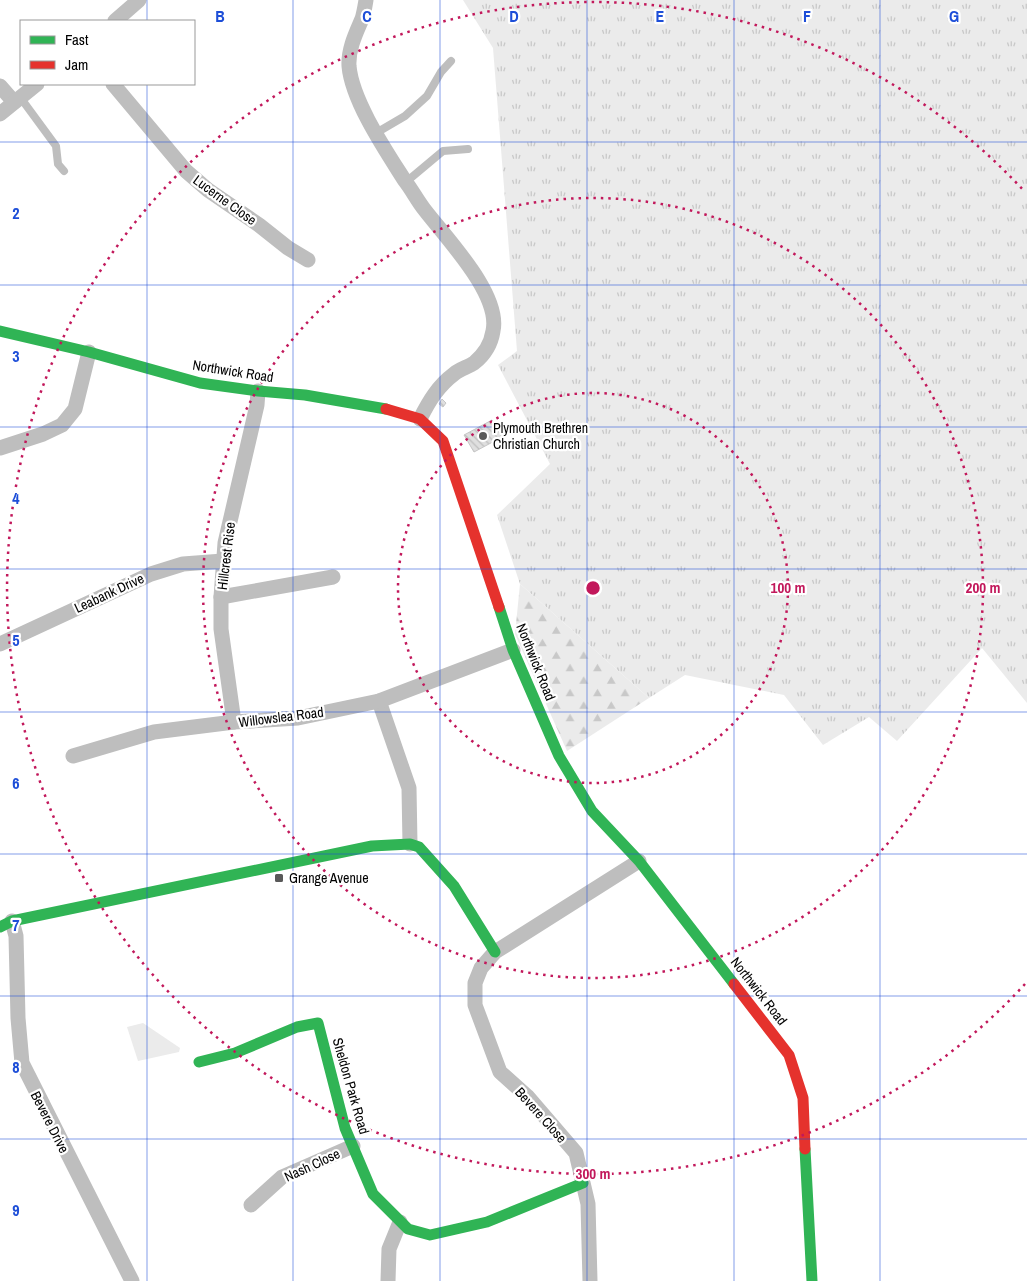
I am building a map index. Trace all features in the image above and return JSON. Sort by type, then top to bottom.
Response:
[{"type":"street","points":[[116,20],[140,0]]},
{"type":"street","points":[[366,0],[363,16],[355,34],[349,66],[357,96],[387,154],[423,208],[469,266],[485,291],[492,311],[494,329],[489,346],[474,363],[455,373],[439,388],[429,401],[420,419]]},
{"type":"street","points":[[0,114],[36,85]]},
{"type":"street","name":"Lucerne Close","points":[[115,85],[186,171],[208,190],[259,225],[288,248],[308,260]]},
{"type":"street","points":[[0,86],[17,99]]},
{"type":"street","name":"Northwick Road","points":[[0,331],[89,352],[200,383],[305,395],[396,411],[420,419],[435,432],[445,446],[513,650],[559,756],[592,811],[638,861],[789,1055],[802,1098],[812,1281]]},
{"type":"street","points":[[0,448],[43,434],[62,425],[75,409],[89,352]]},
{"type":"street","name":"Hillcrest Rise","points":[[234,722],[221,629],[223,561],[225,543],[257,405],[258,391]]},
{"type":"street","name":"Leabank Drive","points":[[0,644],[151,574],[183,564],[223,561]]},
{"type":"street","points":[[221,598],[333,577]]},
{"type":"street","name":"Willowslea Road","points":[[72,756],[154,732],[234,722],[298,718],[379,701],[513,650]]},
{"type":"street","points":[[379,701],[409,788],[410,844]]},
{"type":"street","points":[[6,924],[372,846],[410,844],[419,847],[454,886],[495,952]]},
{"type":"street","name":"Bevere Close","points":[[590,1281],[588,1204],[576,1153],[527,1096],[500,1072],[476,1005],[475,983],[481,968],[495,952],[638,861]]},
{"type":"street","name":"Bevere Drive","points":[[6,924],[16,936],[22,1063],[132,1281]]},
{"type":"street","name":"Sheldon Park Road","points":[[199,1062],[235,1053],[297,1027],[318,1023],[345,1128],[373,1194],[408,1229],[430,1235],[487,1222],[583,1183]]},
{"type":"street","name":"Nash Close","points":[[251,1205],[282,1177],[353,1146]]},
{"type":"street","points":[[388,1281],[389,1249],[400,1222]]},
{"type":"lane","points":[[376,133],[405,116],[427,96],[441,72],[451,61]]},
{"type":"lane","points":[[17,99],[56,146],[58,164],[64,171]]},
{"type":"lane","points":[[406,182],[444,151],[468,149]]},
{"type":"green space","points":[[463,0],[1027,0],[1027,703],[982,648],[897,741],[869,717],[823,745],[784,695],[685,675],[649,698],[520,584],[497,515],[550,464],[498,365],[517,351],[493,48]]},
{"type":"green space","points":[[520,584],[649,698],[567,751],[515,634]]},
{"type":"green space","points":[[143,1023],[180,1048],[179,1052],[138,1061],[127,1027]]},
{"type":"building","points":[[442,399],[446,403],[443,407],[439,404]]},
{"type":"building","name":"Plymouth Brethren Christian Church","points":[[492,420],[502,437],[474,452],[464,435]]},
{"type":"traffic: fast","points":[[0,331],[89,352],[200,383],[305,395],[386,409]]},
{"type":"traffic: fast","points":[[499,607],[513,650],[559,756],[592,811],[639,861],[734,984]]},
{"type":"traffic: fast","points":[[0,927],[12,921],[372,846],[410,844],[419,847],[454,886],[495,952]]},
{"type":"traffic: fast","points":[[199,1062],[235,1053],[297,1027],[318,1023],[345,1128],[373,1194],[408,1229],[430,1235],[487,1222],[583,1183]]},
{"type":"traffic: fast","points":[[805,1149],[812,1281]]},
{"type":"traffic: jam","points":[[386,409],[420,419],[443,441],[499,607]]},
{"type":"traffic: jam","points":[[734,984],[789,1055],[803,1098],[805,1149]]},
{"type":"place","name":"Plymouth Brethren Christian Church","points":[[483,436]]},
{"type":"place","name":"Grange Avenue","points":[[279,878]]}]
